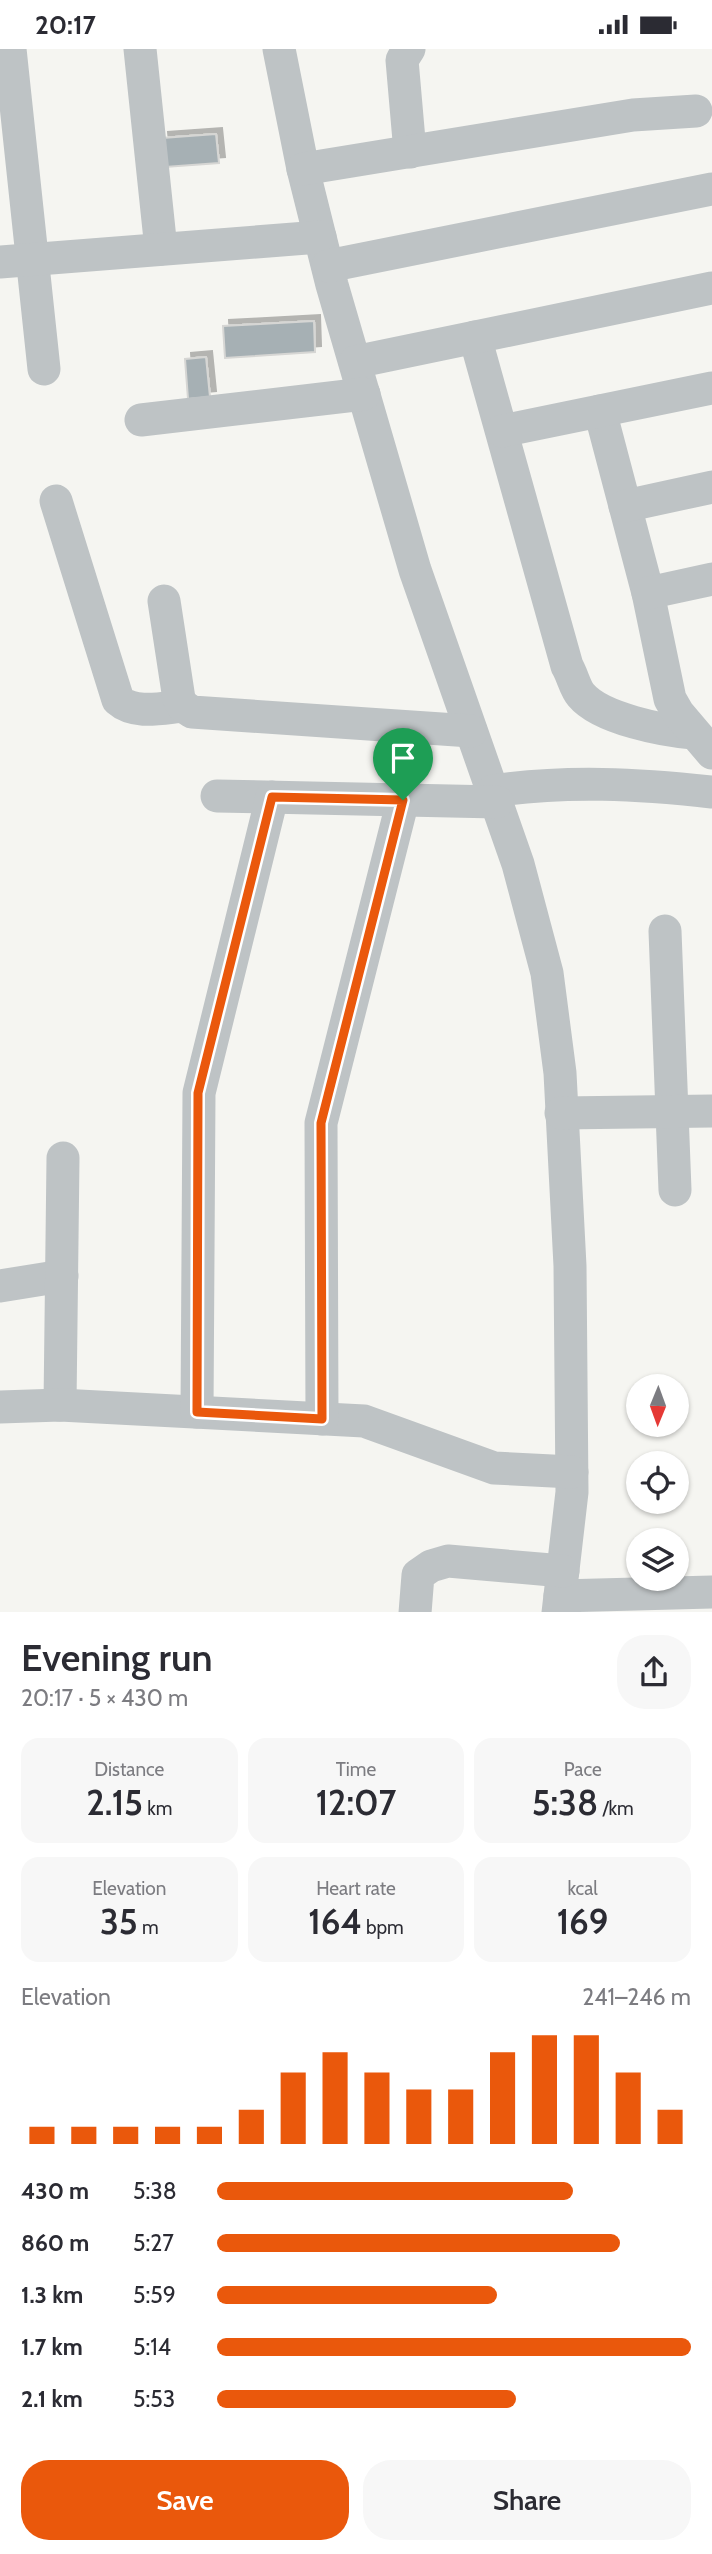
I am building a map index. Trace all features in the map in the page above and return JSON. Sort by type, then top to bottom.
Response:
[{"type":"street","points":[[10,49],[16,261],[44,369]]},
{"type":"street","points":[[139,49],[161,249]]},
{"type":"street","points":[[279,49],[303,169],[324,251],[415,570],[518,864],[547,973],[560,1073],[570,1266],[572,1492],[561,1593]]},
{"type":"street","points":[[406,50],[402,60],[410,152]]},
{"type":"street","points":[[303,169],[633,115],[696,111]]},
{"type":"street","points":[[16,261],[161,249],[324,251],[712,189]]},
{"type":"street","points":[[355,362],[712,288]]},
{"type":"street","points":[[475,337],[568,666],[581,695],[619,717],[703,743]]},
{"type":"street","points":[[502,431],[712,388]]},
{"type":"street","points":[[141,420],[365,394]]},
{"type":"street","points":[[600,411],[648,593],[670,699],[703,743]]},
{"type":"street","points":[[625,506],[712,487]]},
{"type":"street","points":[[56,501],[118,700],[135,709],[183,706]]},
{"type":"street","points":[[648,593],[712,579]]},
{"type":"street","points":[[164,601],[179,699],[183,706],[192,712],[471,731]]},
{"type":"street","points":[[217,796],[403,800],[495,797],[537,785],[570,783],[712,792]]},
{"type":"street","points":[[197,1412],[198,1093],[272,797]]},
{"type":"street","points":[[322,1419],[321,1123],[403,800]]},
{"type":"street","points":[[665,931],[674,1190]]},
{"type":"street","points":[[561,1113],[712,1111]]},
{"type":"street","points":[[60,1405],[63,1158]]},
{"type":"street","points":[[0,1286],[62,1276]]},
{"type":"street","points":[[0,1407],[60,1405],[364,1421],[494,1468],[572,1472]]},
{"type":"street","points":[[415,1612],[418,1575],[431,1566],[448,1561],[561,1593],[615,1603],[701,1599]]},
{"type":"building","points":[[216,134],[219,163],[165,167],[162,138]]},
{"type":"building","points":[[314,321],[315,352],[225,358],[223,326]]},
{"type":"building","points":[[206,357],[210,397],[188,399],[185,359]]},
{"type":"route","points":[[272,797],[403,800],[321,1123],[322,1419],[197,1412],[198,1093],[272,797]]}]
